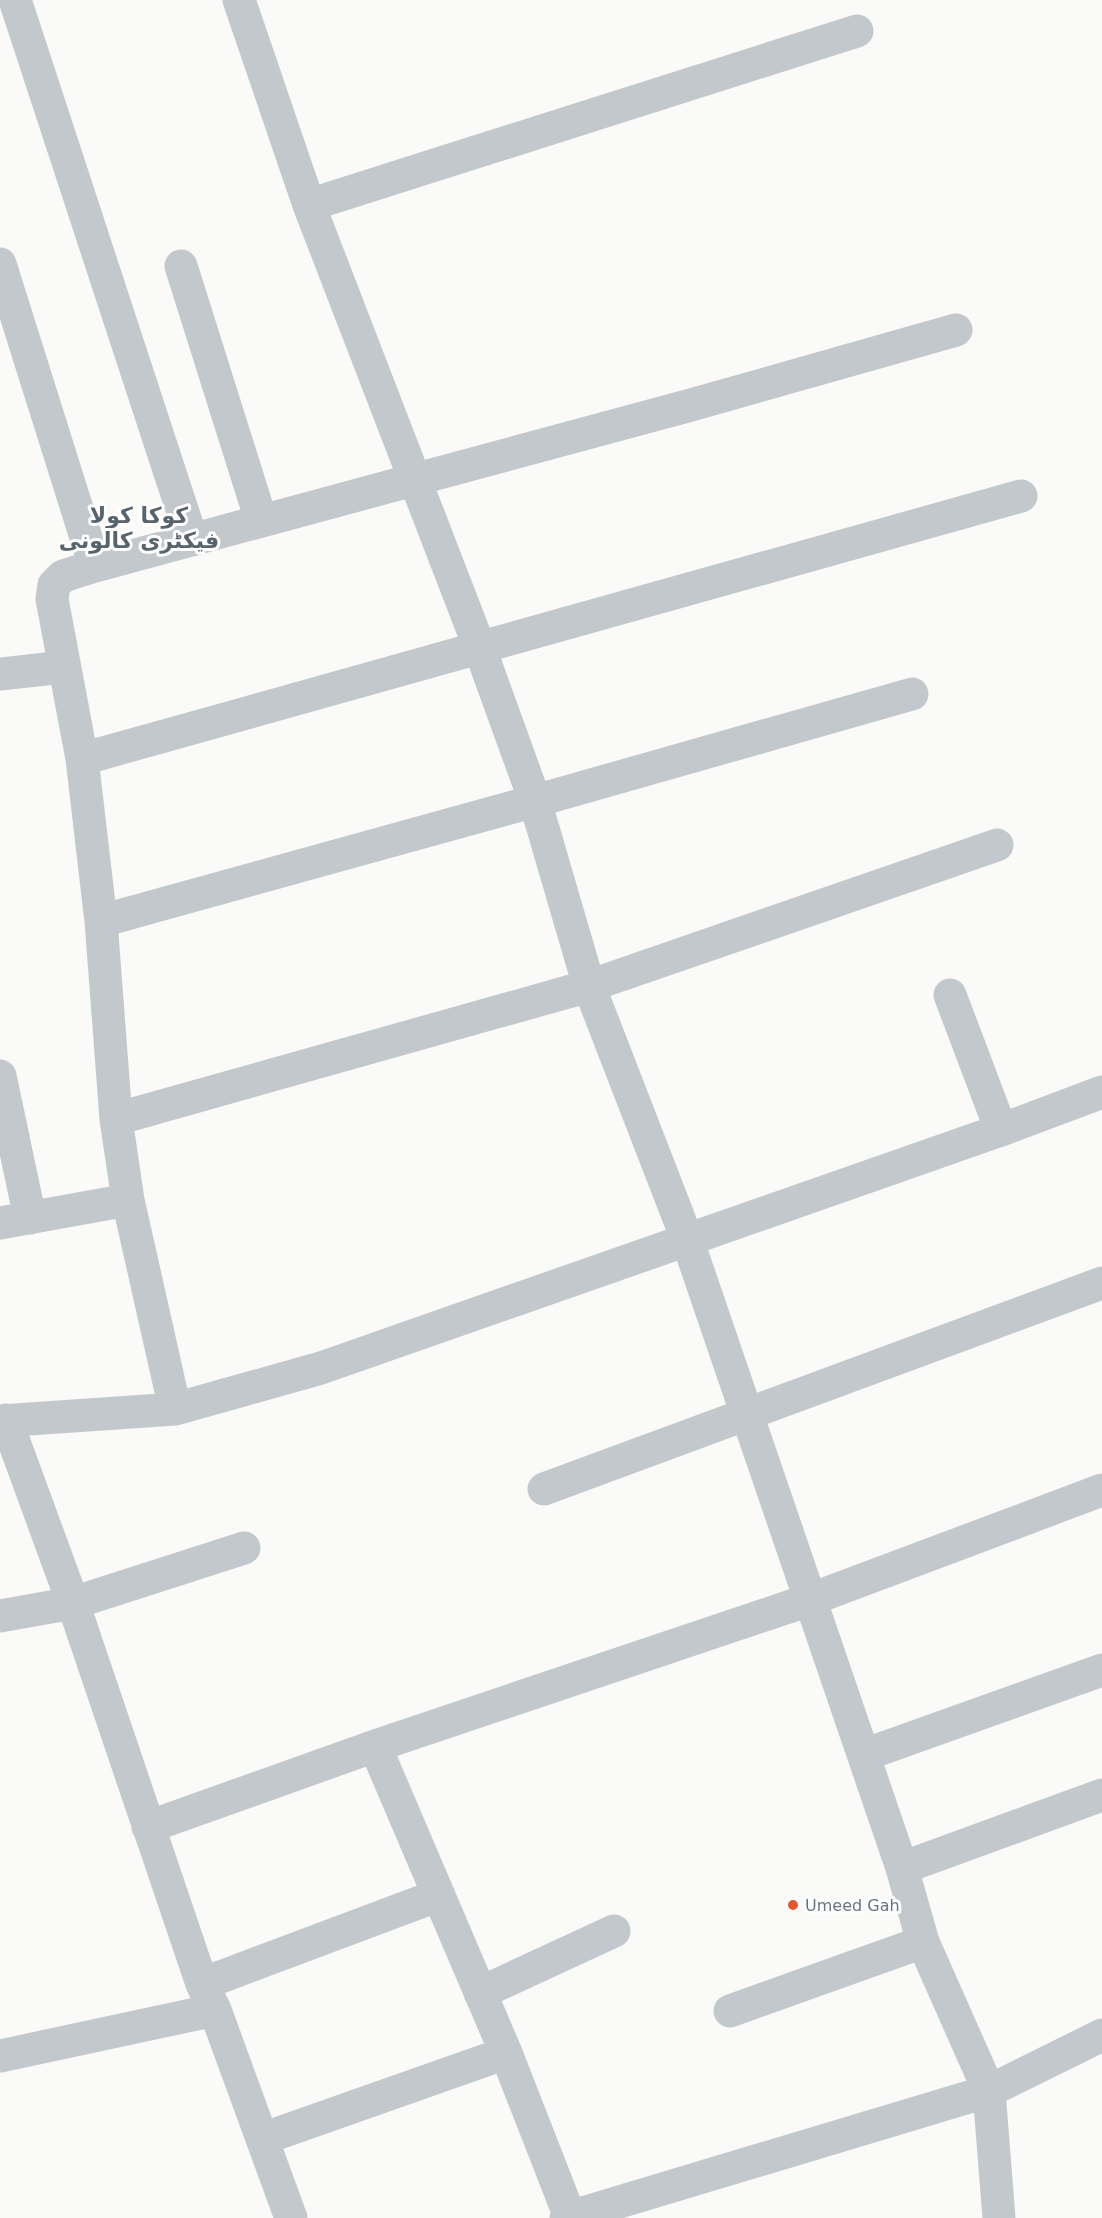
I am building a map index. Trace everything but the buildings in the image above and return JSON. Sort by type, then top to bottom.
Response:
[{"type":"street","points":[[15,0],[192,540]]},
{"type":"street","points":[[238,0],[309,205],[479,646],[535,801],[589,986],[687,1239],[902,1868],[923,1942],[989,2091],[999,2218]]},
{"type":"street","points":[[309,205],[857,31]]},
{"type":"street","points":[[0,264],[95,566]]},
{"type":"street","points":[[181,266],[261,520]]},
{"type":"street","points":[[174,1409],[128,1200],[116,1119],[101,921],[82,759],[52,599],[54,585],[63,576],[95,566],[714,399],[956,330]]},
{"type":"street","points":[[82,759],[1021,496]]},
{"type":"street","points":[[0,674],[64,667]]},
{"type":"street","points":[[101,921],[912,694]]},
{"type":"street","points":[[116,1119],[589,986],[997,844]]},
{"type":"street","points":[[950,996],[1001,1130]]},
{"type":"street","points":[[0,1076],[15,1221],[128,1200]]},
{"type":"street","points":[[291,2218],[148,1827],[73,1603],[3,1420],[174,1409],[321,1368],[1001,1130],[1102,1092]]},
{"type":"street","points":[[544,1489],[1102,1283]]},
{"type":"street","points":[[148,1827],[375,1746],[809,1600],[1102,1490]]},
{"type":"street","points":[[0,1616],[73,1603],[244,1548]]},
{"type":"street","points":[[864,1755],[1102,1670]]},
{"type":"street","points":[[375,1746],[506,2053],[568,2218],[989,2091],[1102,2035]]},
{"type":"street","points":[[902,1868],[1102,1795]]},
{"type":"street","points":[[0,2056],[209,1997],[439,1895]]},
{"type":"street","points":[[480,1993],[614,1932]]},
{"type":"street","points":[[730,2011],[923,1942]]},
{"type":"street","points":[[262,2139],[506,2053]]},
{"type":"place","name":"Umeed Gah","points":[[793,1905]]},
{"type":"district","name":"کوکا کولا فیکٹری کالونی","points":[[139,528]]}]
